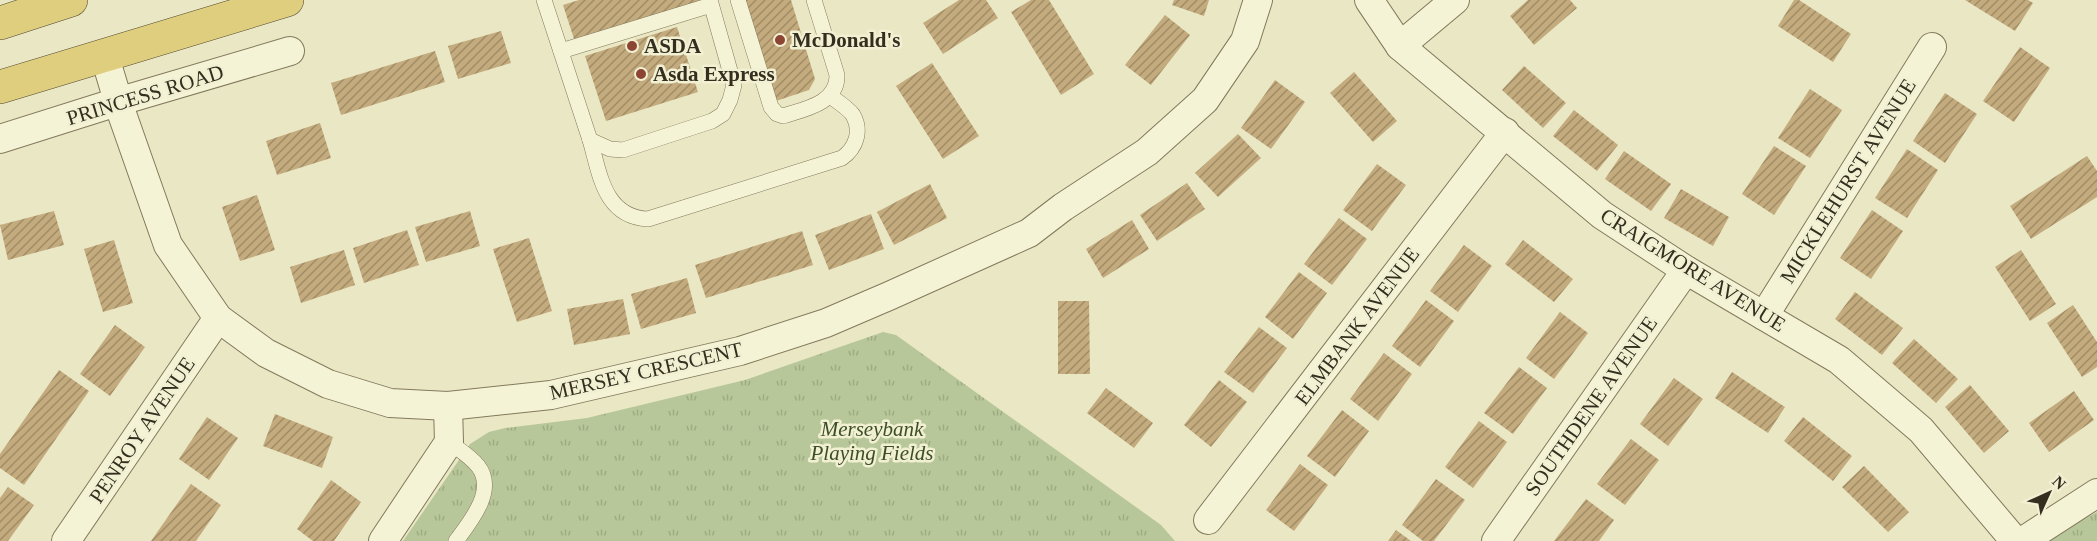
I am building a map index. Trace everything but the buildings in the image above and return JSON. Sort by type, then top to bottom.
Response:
[{"type":"highway","points":[[0,23],[71,0]]},
{"type":"highway","points":[[0,87],[287,0]]},
{"type":"street","name":"MERSEY CRESCENT","points":[[104,54],[117,102],[168,245],[218,318],[266,353],[328,384],[390,403],[448,406],[551,395],[740,351],[826,322],[1029,233],[1063,207],[1147,152],[1205,100],[1245,41],[1258,0]]},
{"type":"street","name":"CRAIGMORE AVENUE","points":[[1369,0],[1400,46],[1602,215],[1686,270],[1839,360],[1921,430],[2015,541]]},
{"type":"street","points":[[1400,46],[1455,0]]},
{"type":"street","name":"MICKLEHURST AVENUE","points":[[1764,316],[1932,47]]},
{"type":"street","name":"PRINCESS ROAD","points":[[0,139],[290,51]]},
{"type":"street","name":"ELMBANK AVENUE","points":[[1208,520],[1505,132]]},
{"type":"street","name":"SOUTHDENE AVENUE","points":[[1496,541],[1686,270]]},
{"type":"street","name":"PENROY AVENUE","points":[[66,541],[218,318]]},
{"type":"street","points":[[383,541],[449,442],[448,406]]},
{"type":"street","points":[[2023,541],[2097,493]]},
{"type":"lane","points":[[544,0],[605,189],[610,201],[630,217],[648,219],[842,158],[856,143],[857,133],[852,115],[830,96]]},
{"type":"lane","points":[[738,0],[771,107],[777,114],[783,116],[816,105],[830,96],[837,83],[837,75],[814,0]]},
{"type":"lane","points":[[561,51],[711,3],[734,85],[723,114],[712,122],[623,150],[610,149],[590,140]]},
{"type":"lane","points":[[449,442],[478,466],[483,477],[481,503],[456,541]]},
{"type":"green space","name":"Merseybank Playing Fields","points":[[883,332],[896,335],[1161,525],[1175,541],[403,541],[470,444],[489,432],[587,418],[745,380]]},
{"type":"green space","points":[[2097,512],[2097,541],[2048,541],[2056,534]]},
{"type":"place","name":"McDonald's","points":[[780,40]]},
{"type":"place","name":"ASDA","points":[[632,46]]},
{"type":"place","name":"Asda Express","points":[[641,74]]}]
